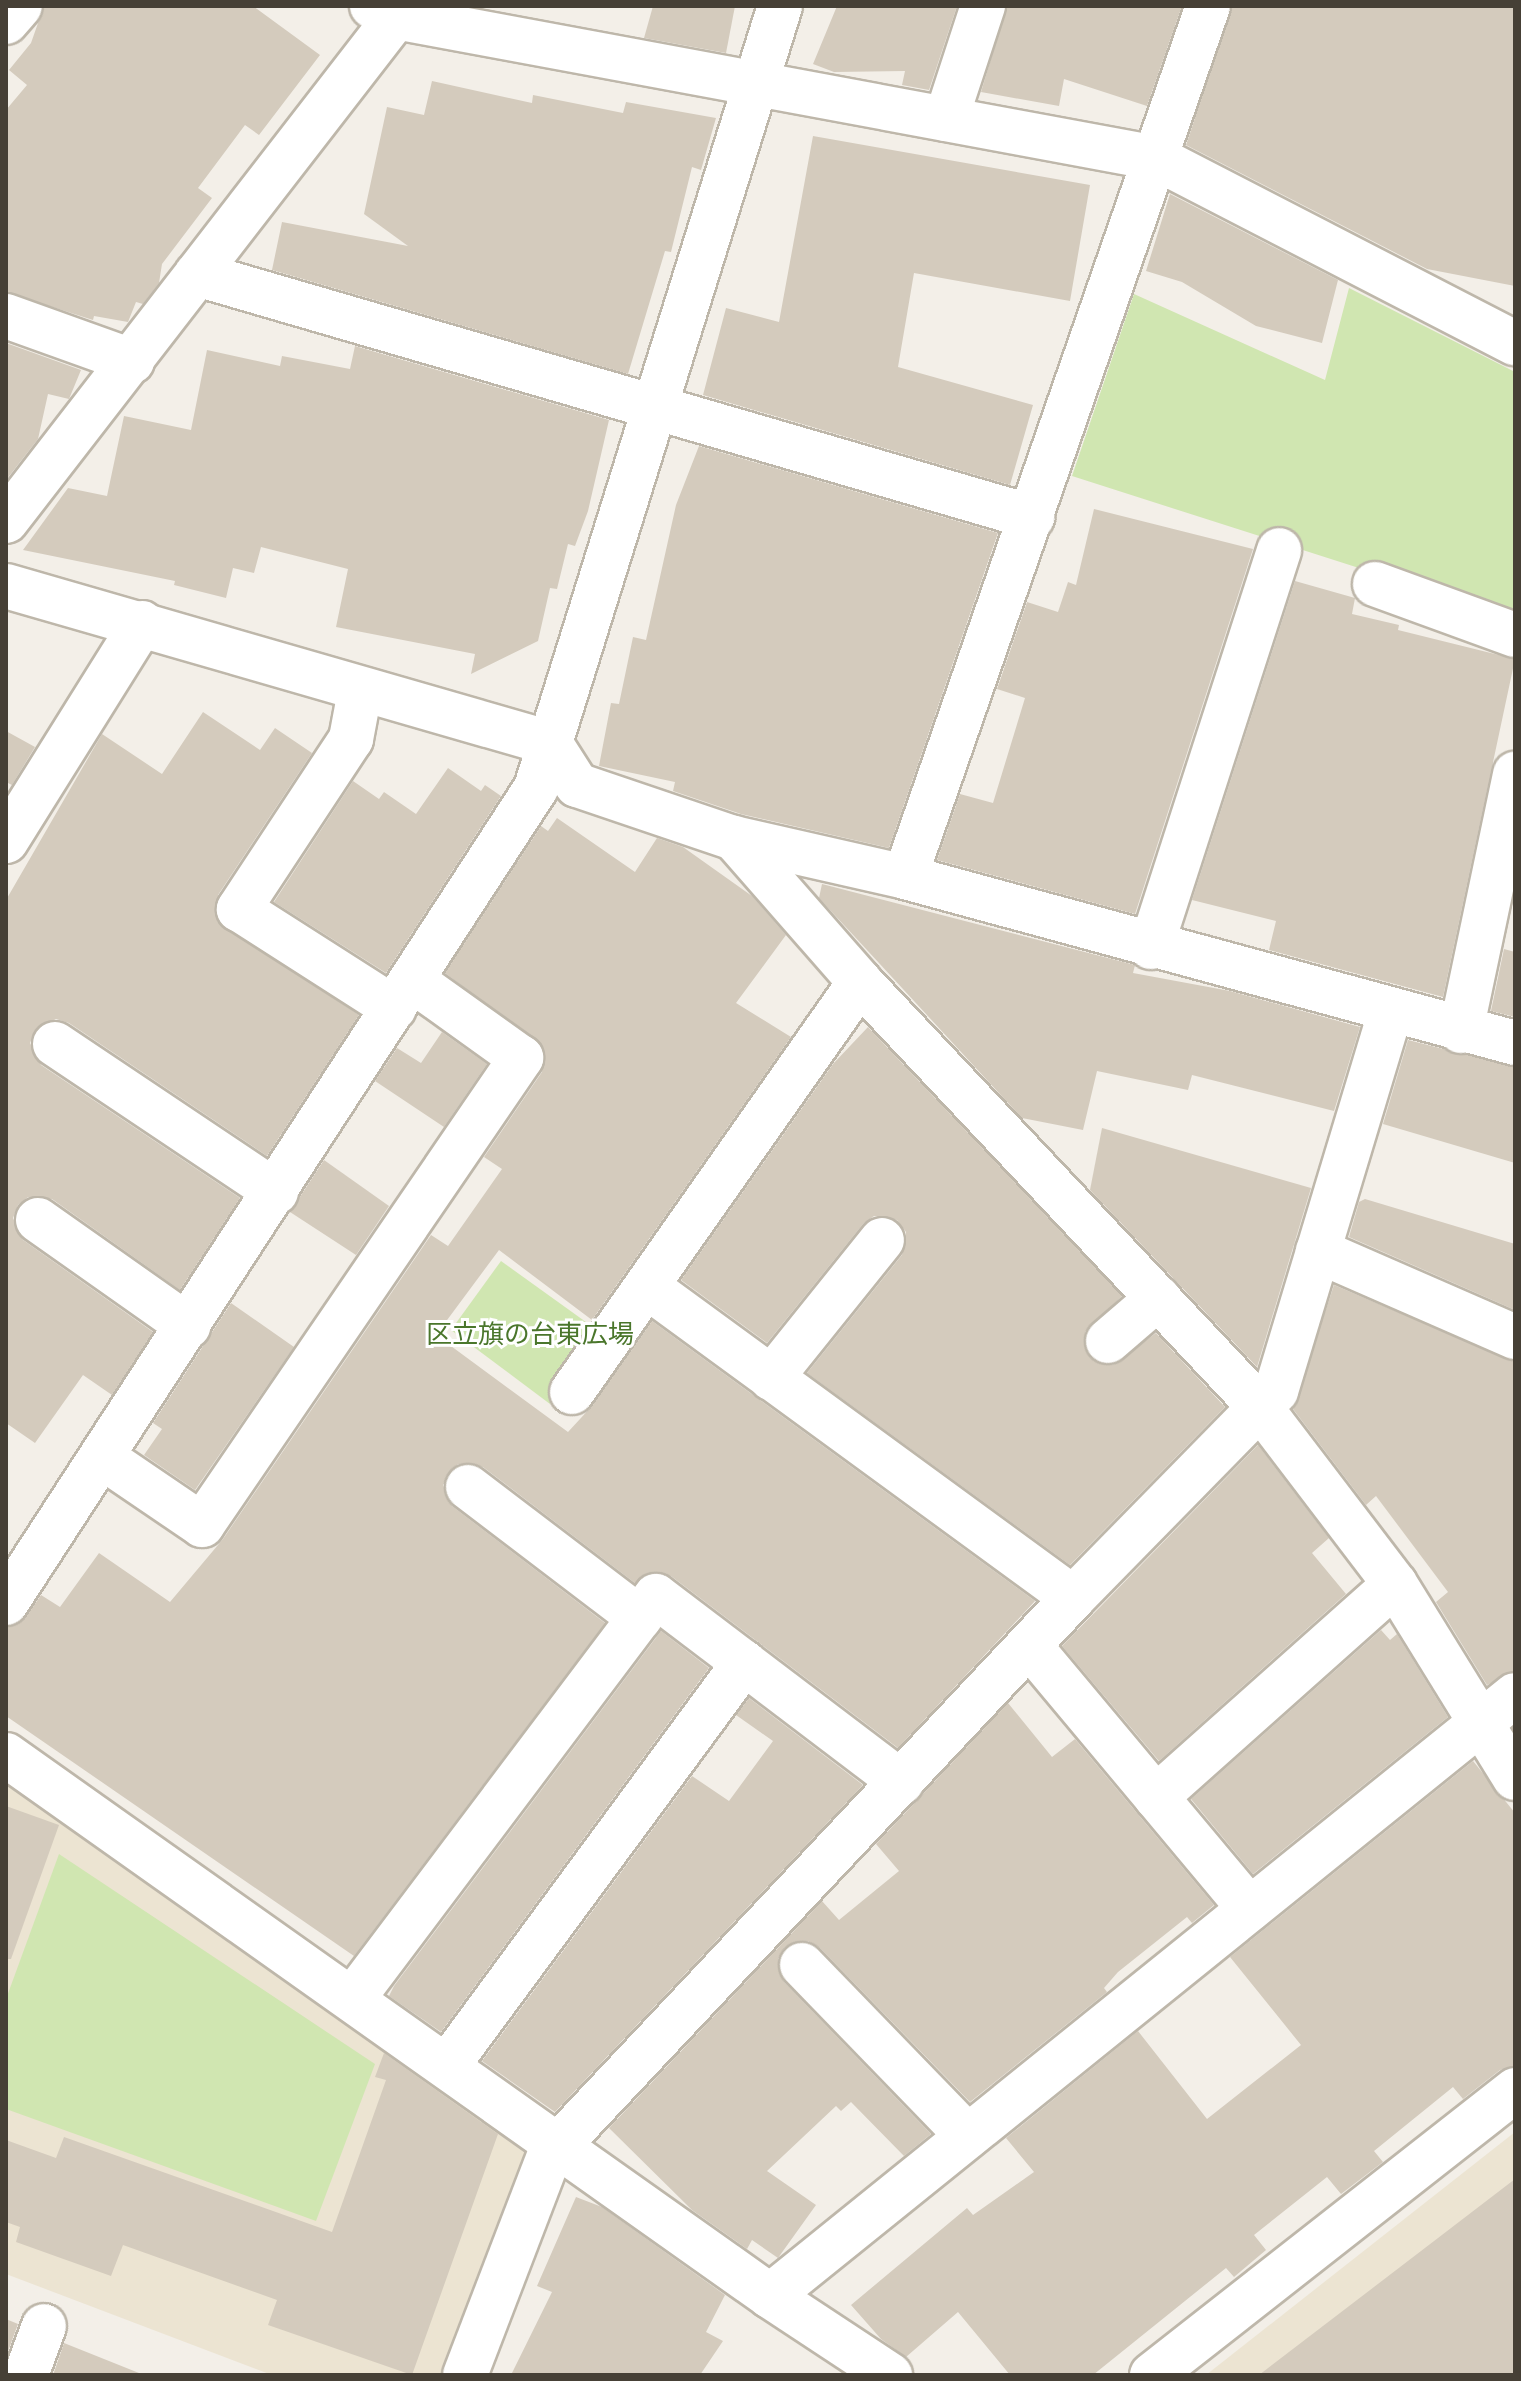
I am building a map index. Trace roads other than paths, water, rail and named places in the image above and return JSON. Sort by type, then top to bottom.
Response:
[{"type":"street","points":[[6,22],[20,6]]},
{"type":"street","points":[[6,1603],[536,788],[780,6]]},
{"type":"street","points":[[946,119],[983,6]]},
{"type":"street","points":[[905,877],[1208,6]]},
{"type":"street","points":[[6,521],[132,361],[388,10],[755,84],[1156,158],[1515,343]]},
{"type":"street","points":[[197,274],[1032,517]]},
{"type":"street","points":[[6,316],[132,361]]},
{"type":"street","points":[[1151,947],[1279,550]]},
{"type":"street","points":[[1375,584],[1515,635]]},
{"type":"street","points":[[6,586],[142,623],[360,691],[550,743],[577,785],[734,838],[905,877],[1151,947],[1515,1043]]},
{"type":"street","points":[[6,841],[142,623]]},
{"type":"street","points":[[102,1457],[202,1525],[521,1058],[239,909],[351,739],[360,691]]},
{"type":"street","points":[[1461,1031],[1515,774]]},
{"type":"street","points":[[734,838],[860,982],[1260,1407],[1395,1584],[1499,1708],[1515,1778]]},
{"type":"street","points":[[572,1392],[649,1288],[860,982]]},
{"type":"street","points":[[465,2375],[550,2154],[1073,1598],[1276,1391],[1391,1010]]},
{"type":"street","points":[[55,1044],[276,1192]]},
{"type":"street","points":[[38,1220],[188,1326]]},
{"type":"street","points":[[771,1378],[882,1240]]},
{"type":"street","points":[[1318,1251],[1515,1337]]},
{"type":"street","points":[[649,1288],[1073,1598]]},
{"type":"street","points":[[1108,1341],[1158,1298]]},
{"type":"street","points":[[468,1487],[640,1618]]},
{"type":"street","points":[[1156,1797],[1395,1584]]},
{"type":"street","points":[[354,1997],[656,1596],[901,1782]]},
{"type":"street","points":[[1029,1645],[1250,1909]]},
{"type":"street","points":[[447,2066],[744,1663]]},
{"type":"street","points":[[770,2296],[1499,1708]]},
{"type":"street","points":[[6,1755],[354,1997],[770,2296],[890,2375]]},
{"type":"street","points":[[802,1965],[968,2136]]},
{"type":"street","points":[[1152,2375],[1515,2090]]},
{"type":"street","points":[[26,2375],[44,2326]]},
{"type":"park label","name":"区立旗の台東広場","points":[[530,1335]]}]
